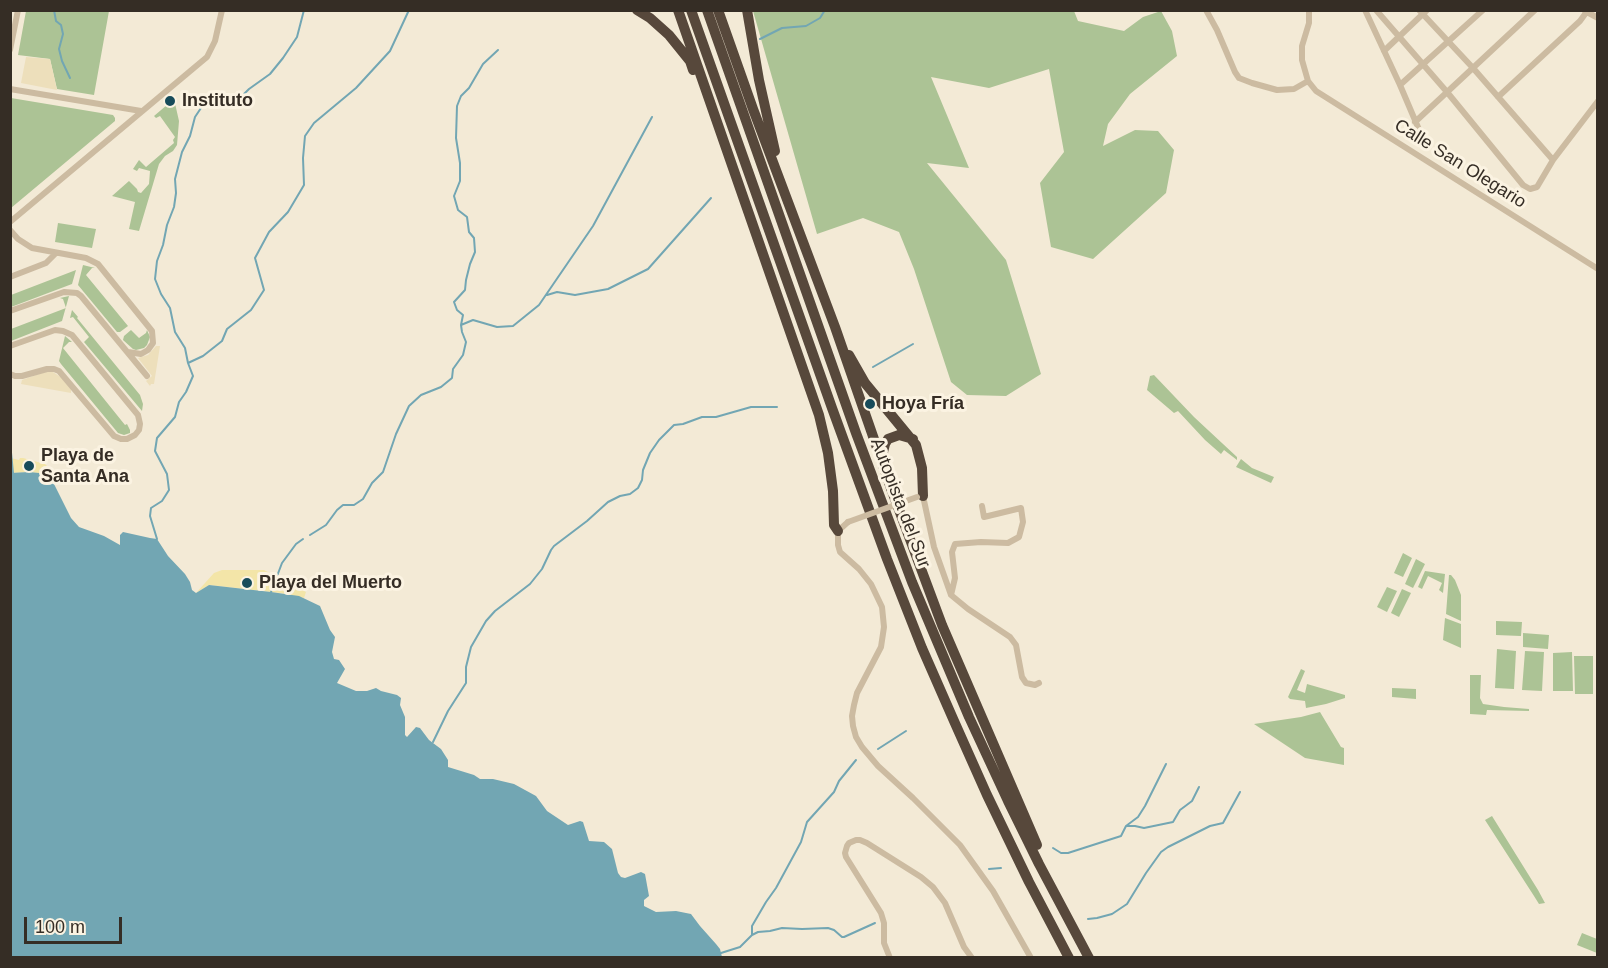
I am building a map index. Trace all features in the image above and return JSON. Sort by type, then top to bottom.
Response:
[{"type":"highway","points":[[637,10],[669,35],[690,61],[719,128]]},
{"type":"highway","points":[[678,10],[819,415],[831,471],[834,525],[838,531]]},
{"type":"highway","name":"Autopista del Sur","points":[[691,10],[887,559],[922,648],[987,795],[1029,882],[1069,957]]},
{"type":"highway","name":"Autopista del Sur","points":[[707,10],[852,422],[912,582],[978,738],[1039,864],[1089,957]]},
{"type":"highway","points":[[718,10],[942,625],[1077,936]]},
{"type":"highway","points":[[747,10],[759,80],[784,192]]},
{"type":"highway","points":[[744,198],[789,286]]},
{"type":"highway","points":[[835,327],[865,383],[916,445],[920,459],[920,496]]},
{"type":"highway","points":[[892,491],[891,478],[883,452],[885,444],[894,436],[905,436],[913,440]]},
{"type":"street","points":[[10,222],[207,57],[215,41],[222,10]]},
{"type":"street","points":[[1206,10],[1239,78],[1277,90],[1294,89],[1308,81],[1302,60],[1302,46],[1309,23],[1309,10]]},
{"type":"street","points":[[1366,13],[1374,10],[1447,92],[1523,185],[1530,189],[1537,187],[1553,160],[1598,101]]},
{"type":"street","points":[[1400,85],[1483,10]]},
{"type":"street","points":[[1416,122],[1535,10]]},
{"type":"street","points":[[1498,97],[1580,21],[1586,11],[1598,18]]},
{"type":"street","points":[[1384,51],[1423,12],[1553,160]]},
{"type":"street","name":"Calle San Olegario","points":[[1366,13],[1426,146]]},
{"type":"street","points":[[10,50],[15,14]]},
{"type":"street","name":"Calle San Olegario","points":[[1308,81],[1316,91],[1598,269]]},
{"type":"street","points":[[10,89],[141,111]]},
{"type":"street","points":[[10,230],[26,245],[86,258],[98,264],[152,331],[154,339],[148,350],[141,354],[129,352]]},
{"type":"street","points":[[10,277],[46,263],[56,253]]},
{"type":"street","points":[[10,311],[64,292],[73,292],[81,296],[147,376]]},
{"type":"street","points":[[10,346],[56,330],[68,332],[138,415],[140,427],[135,435],[127,439],[114,436],[59,371],[47,369],[22,376],[10,374]]},
{"type":"street","points":[[1030,957],[993,891],[960,845],[914,798],[878,766],[856,737],[852,726],[854,705],[857,693],[880,647],[884,616],[878,596],[871,584],[859,569],[840,552],[838,531],[848,522],[920,496],[934,547],[951,595],[1010,637],[1016,645],[1026,683],[1039,684]]},
{"type":"street","points":[[951,595],[955,578],[952,552],[955,544],[1008,543],[1019,537],[1023,522],[1021,508],[984,517],[982,506]]},
{"type":"street","points":[[890,957],[884,943],[884,923],[881,913],[845,853],[849,843],[856,840],[863,840],[933,887],[945,903],[964,947],[972,957]]},
{"type":"green space","points":[[26,11],[109,11],[94,95],[57,89],[50,59],[18,55]]},
{"type":"green space","points":[[753,11],[1074,11],[1078,21],[1124,31],[1143,17],[1161,11],[1172,31],[1177,56],[1130,94],[1108,124],[1103,146],[1135,130],[1158,131],[1174,150],[1166,193],[1093,259],[1051,247],[1040,183],[1064,152],[1049,69],[989,88],[931,77],[969,168],[927,163],[1006,260],[1041,374],[1006,396],[967,395],[951,382],[914,269],[899,232],[863,218],[817,234]]},
{"type":"green space","points":[[11,98],[113,115],[115,121],[11,208]]},
{"type":"green space","points":[[174,99],[179,121],[177,145],[159,164],[139,231],[129,229],[135,202],[112,196],[129,181],[141,193],[149,184],[150,171],[133,169],[139,160],[146,167],[174,143],[175,137],[160,116],[156,118],[154,116]]},
{"type":"green space","points":[[58,223],[96,229],[92,248],[55,242]]},
{"type":"green space","points":[[83,265],[95,268],[92,268],[86,275],[128,326],[120,332],[117,332],[78,285]]},
{"type":"green space","points":[[76,270],[72,284],[11,307],[11,295]]},
{"type":"green space","points":[[69,296],[66,307],[63,299],[60,298]]},
{"type":"green space","points":[[66,308],[62,321],[11,341],[11,329]]},
{"type":"green space","points":[[72,310],[140,395],[143,404],[142,411],[84,342],[89,337],[73,317],[70,318]]},
{"type":"green space","points":[[131,330],[139,338],[147,330],[150,337],[144,348],[133,349],[123,340]]},
{"type":"green space","points":[[65,336],[72,342],[63,348],[125,425],[127,424],[130,433],[124,435],[118,433],[61,364],[59,361]]},
{"type":"green space","points":[[1154,375],[1237,457],[1237,460],[1224,450],[1221,454],[1178,411],[1174,413],[1147,390],[1150,376]]},
{"type":"green space","points":[[1241,459],[1252,468],[1274,477],[1271,483],[1236,467]]},
{"type":"green space","points":[[1403,553],[1412,558],[1403,577],[1394,573]]},
{"type":"green space","points":[[1416,559],[1425,564],[1413,588],[1405,584]]},
{"type":"green space","points":[[1425,571],[1445,574],[1443,593],[1439,590],[1442,583],[1428,576],[1422,589],[1418,587]]},
{"type":"green space","points":[[1449,575],[1455,580],[1461,595],[1461,621],[1446,614]]},
{"type":"green space","points":[[1387,587],[1397,591],[1387,612],[1377,607]]},
{"type":"green space","points":[[1402,589],[1411,593],[1399,617],[1391,613]]},
{"type":"green space","points":[[1445,618],[1461,624],[1461,648],[1443,640]]},
{"type":"green space","points":[[1496,621],[1522,622],[1521,636],[1496,635]]},
{"type":"green space","points":[[1523,633],[1549,635],[1548,649],[1523,647]]},
{"type":"green space","points":[[1497,649],[1516,651],[1514,689],[1495,688]]},
{"type":"green space","points":[[1525,651],[1544,652],[1542,691],[1522,690]]},
{"type":"green space","points":[[1572,652],[1573,691],[1553,691],[1553,653]]},
{"type":"green space","points":[[1574,656],[1593,656],[1593,694],[1575,694]]},
{"type":"green space","points":[[1301,669],[1305,671],[1297,690],[1305,693],[1307,684],[1345,695],[1345,698],[1306,708],[1305,701],[1290,699],[1288,697]]},
{"type":"green space","points":[[1470,675],[1481,675],[1480,698],[1483,704],[1529,709],[1529,711],[1487,710],[1486,715],[1470,714]]},
{"type":"green space","points":[[1392,688],[1416,689],[1416,699],[1392,697]]},
{"type":"green space","points":[[1320,712],[1341,747],[1344,748],[1344,765],[1305,758],[1254,724],[1301,717]]},
{"type":"green space","points":[[1492,816],[1545,903],[1539,904],[1485,820]]},
{"type":"green space","points":[[1582,933],[1597,939],[1597,953],[1577,945]]},
{"type":"sand","name":"Playa de Santa Ana","points":[[11,458],[19,460],[23,458],[45,464],[49,468],[48,475],[46,478],[39,473],[11,473]]},
{"type":"sand","name":"Playa del Muerto","points":[[222,570],[264,570],[306,592],[304,598],[209,585],[196,593],[214,573]]},
{"type":"shaded area","points":[[26,57],[50,59],[57,90],[21,83]]},
{"type":"shaded area","points":[[156,346],[160,346],[154,384],[150,386],[146,381],[152,376],[138,358],[148,355]]},
{"type":"shaded area","points":[[47,371],[62,378],[71,389],[71,393],[21,384],[22,380]]},
{"type":"water","points":[[10,473],[39,473],[54,484],[71,518],[79,527],[104,536],[120,545],[120,535],[123,532],[157,539],[168,556],[185,574],[192,590],[196,593],[209,585],[299,596],[320,606],[335,637],[332,652],[334,659],[339,660],[345,669],[337,683],[356,691],[376,688],[397,695],[401,698],[400,705],[405,717],[405,735],[407,737],[416,727],[420,728],[429,740],[441,749],[448,760],[448,767],[480,779],[493,779],[514,784],[536,796],[547,811],[568,825],[583,822],[589,841],[604,842],[612,849],[621,877],[625,878],[641,872],[645,874],[649,896],[644,900],[644,906],[656,912],[676,911],[691,914],[720,949],[722,957],[11,957]]},
{"type":"waterway","points":[[54,10],[56,21],[61,25],[63,34],[59,49],[70,78]]},
{"type":"waterway","points":[[157,539],[150,516],[151,508],[162,501],[169,490],[167,474],[155,451],[157,438],[175,417],[179,402],[193,376],[185,348],[175,332],[170,308],[155,279],[157,261],[174,207],[175,179],[182,152],[190,136],[195,117],[203,105],[235,103],[249,89],[270,74],[297,37],[304,10]]},
{"type":"waterway","points":[[188,363],[203,356],[222,341],[227,329],[251,310],[264,290],[255,258],[269,232],[288,212],[304,185],[305,136],[314,123],[356,88],[390,51],[409,10]]},
{"type":"waterway","points":[[760,39],[782,28],[806,26],[820,18],[825,10]]},
{"type":"waterway","points":[[461,325],[463,315],[457,310],[454,302],[465,290],[475,252],[474,238],[469,232],[467,217],[458,210],[454,196],[460,181],[456,138],[457,106],[461,96],[469,88],[483,64],[498,50]]},
{"type":"waterway","points":[[310,535],[326,525],[343,505],[354,505],[363,499],[372,483],[383,472],[396,434],[409,406],[421,395],[441,387],[452,378],[453,369],[463,355],[466,342],[461,325],[473,320],[497,327],[513,326],[539,305],[593,226],[652,117]]},
{"type":"waterway","points":[[547,295],[557,292],[575,295],[608,289],[648,269],[711,198]]},
{"type":"waterway","points":[[873,367],[913,344]]},
{"type":"waterway","points":[[433,742],[448,711],[466,683],[466,667],[471,647],[486,621],[495,611],[530,584],[542,569],[554,546],[608,502],[630,494],[638,488],[650,453],[674,425],[751,407],[777,407]]},
{"type":"waterway","points":[[10,442],[13,473]]},
{"type":"waterway","points":[[271,592],[282,563],[296,544],[303,539]]},
{"type":"waterway","points":[[878,749],[906,731]]},
{"type":"waterway","points":[[752,935],[752,926],[801,842],[807,822],[834,792],[839,781],[856,760]]},
{"type":"waterway","points":[[1053,848],[1061,853],[1068,853],[1121,836],[1126,826],[1138,817],[1145,806],[1166,764]]},
{"type":"waterway","points":[[1126,826],[1144,828],[1173,822],[1180,810],[1192,801],[1199,787]]},
{"type":"waterway","points":[[1088,919],[1112,914],[1127,904],[1161,852],[1210,826],[1223,823],[1240,792]]},
{"type":"waterway","points":[[989,869],[1001,868]]},
{"type":"waterway","points":[[721,953],[740,947],[758,932],[782,928],[828,928],[844,937],[875,923]]},
{"type":"place","name":"Instituto","points":[[170,101]]},
{"type":"place","name":"Hoya Fría","points":[[870,404]]},
{"type":"place","name":"Playa de Santa Ana","points":[[29,466]]},
{"type":"place","name":"Playa del Muerto","points":[[247,583]]}]
